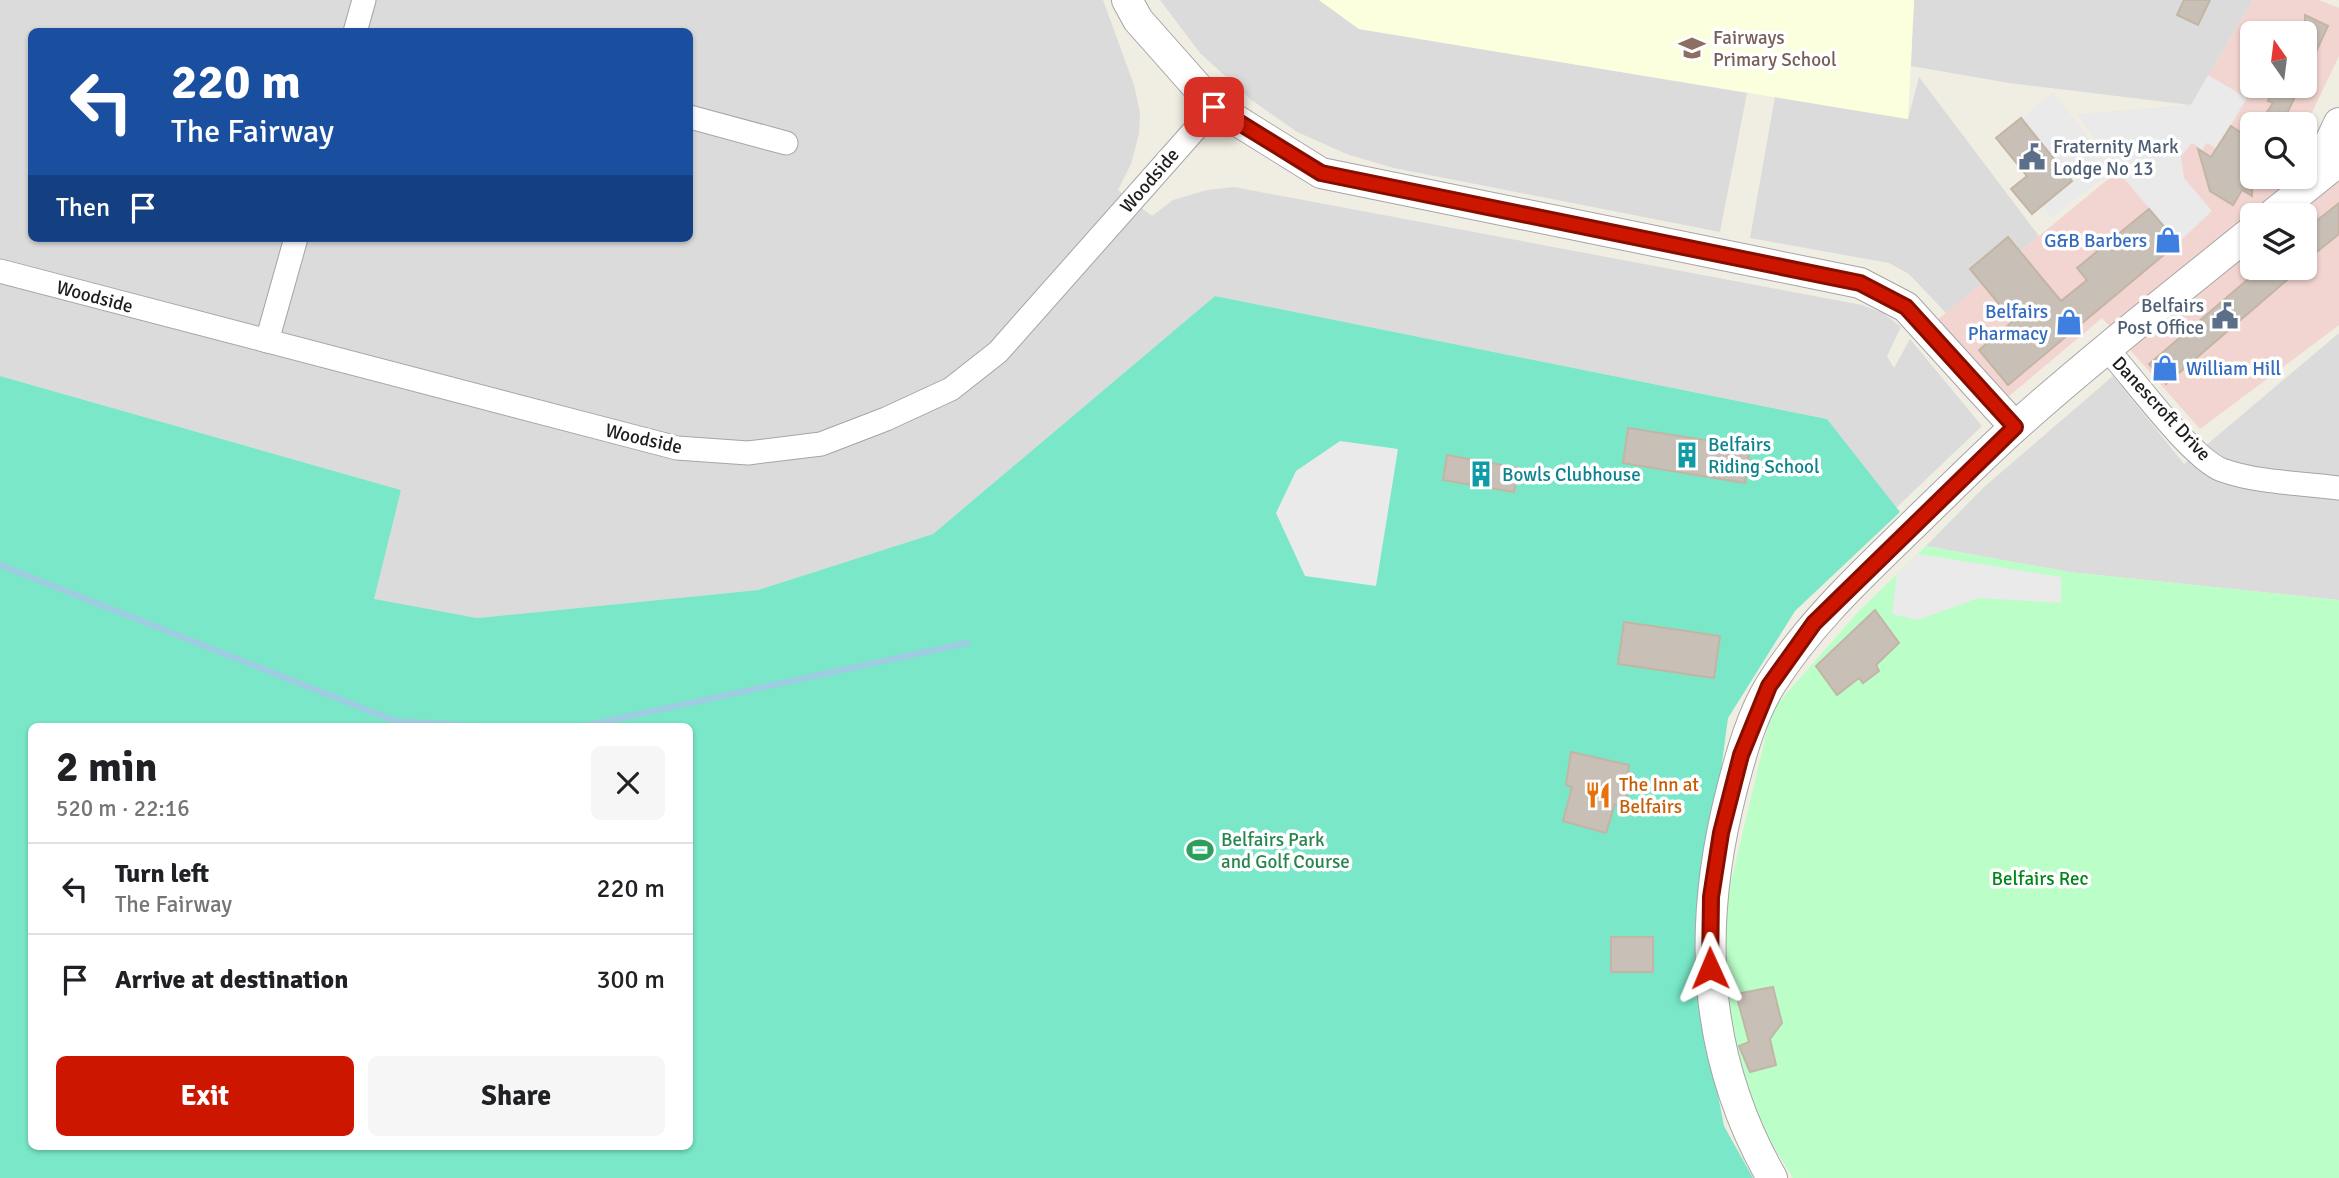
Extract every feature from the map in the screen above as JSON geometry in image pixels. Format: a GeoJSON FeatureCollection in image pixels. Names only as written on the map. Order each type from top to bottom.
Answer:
{"type":"FeatureCollection","features":[{"type":"Feature","properties":{"kind":"street"},"geometry":{"type":"LineString","coordinates":[[360,28],[364,0]]}},
{"type":"Feature","properties":{"kind":"street"},"geometry":{"type":"LineString","coordinates":[[1127,0],[1138,20],[1214,107],[1321,173],[1860,283],[1906,307],[2015,427]]}},
{"type":"Feature","properties":{"kind":"street","name":"Woodside"},"geometry":{"type":"LineString","coordinates":[[0,271],[677,448],[748,453],[821,444],[886,419],[951,389],[998,352],[1214,107]]}},
{"type":"Feature","properties":{"kind":"street"},"geometry":{"type":"LineString","coordinates":[[693,118],[786,143]]}},
{"type":"Feature","properties":{"kind":"street"},"geometry":{"type":"LineString","coordinates":[[2317,168],[2339,123]]}},
{"type":"Feature","properties":{"kind":"street"},"geometry":{"type":"LineString","coordinates":[[2317,180],[2338,163]]}},
{"type":"Feature","properties":{"kind":"street"},"geometry":{"type":"LineString","coordinates":[[2287,203],[2305,189]]}},
{"type":"Feature","properties":{"kind":"street"},"geometry":{"type":"LineString","coordinates":[[1772,1178],[1756,1152],[1735,1101],[1719,1048],[1711,995],[1711,897],[1721,833],[1741,755],[1769,686],[1814,623],[2015,427],[2240,241]]}},
{"type":"Feature","properties":{"kind":"street"},"geometry":{"type":"LineString","coordinates":[[267,341],[295,242]]}},
{"type":"Feature","properties":{"kind":"street","name":"Danescroft Drive"},"geometry":{"type":"LineString","coordinates":[[2108,349],[2189,443],[2220,469],[2243,476],[2339,488]]}},
{"type":"Feature","properties":{"kind":"shaded area"},"geometry":{"type":"Polygon","coordinates":[[[0,0],[1103,0],[1134,85],[1140,113],[1139,134],[1131,164],[1118,190],[1152,216],[1173,200],[1207,190],[1234,187],[1862,305],[1883,313],[1901,327],[1887,356],[1894,368],[1910,339],[1982,426],[1896,508],[1827,419],[1215,296],[933,534],[758,590],[477,618],[373,600],[401,490],[0,376],[0,0]]]}},
{"type":"Feature","properties":{"kind":"shaded area"},"geometry":{"type":"Polygon","coordinates":[[[1160,0],[1319,0],[1359,29],[1747,93],[1720,232],[1394,168],[1349,155],[1297,132],[1250,99],[1200,53],[1160,0]]]}},
{"type":"Feature","properties":{"kind":"shaded area","name":"Fairways Primary School"},"geometry":{"type":"Polygon","coordinates":[[[1319,0],[1914,0],[1908,119],[1359,29],[1319,0]]]}},
{"type":"Feature","properties":{"kind":"shaded area"},"geometry":{"type":"Polygon","coordinates":[[[1914,0],[2253,0],[2191,105],[2009,83],[1911,66],[1914,0]]]}},
{"type":"Feature","properties":{"kind":"shaded area"},"geometry":{"type":"Polygon","coordinates":[[[2253,0],[2319,0],[2339,8],[2339,56],[2312,112],[2240,112],[2240,189],[2317,189],[2317,155],[2339,182],[2339,325],[2200,429],[2102,318],[2008,397],[1937,320],[2118,171],[2078,115],[2191,105],[2240,22],[2240,98],[2317,98],[2317,21],[2241,21],[2253,0]]]}},
{"type":"Feature","properties":{"kind":"shaded area"},"geometry":{"type":"Polygon","coordinates":[[[2208,75],[2240,94],[2240,98],[2247,98],[2217,149],[2207,143],[2202,150],[2192,143],[2181,156],[2184,178],[2212,211],[2178,243],[2118,171],[2078,115],[2191,105],[2208,75]]]}},
{"type":"Feature","properties":{"kind":"shaded area"},"geometry":{"type":"Polygon","coordinates":[[[1919,77],[2039,236],[1946,313],[1909,274],[1889,263],[1750,238],[1775,97],[1908,119],[1919,77]]]}},
{"type":"Feature","properties":{"kind":"shaded area"},"geometry":{"type":"Polygon","coordinates":[[[2053,92],[2114,170],[2051,218],[2042,206],[2072,181],[2021,118],[2053,92]]]}},
{"type":"Feature","properties":{"kind":"shaded area"},"geometry":{"type":"Polygon","coordinates":[[[2339,333],[2339,600],[2069,572],[1926,546],[1984,487],[2113,376],[2184,464],[2339,333]]]}},
{"type":"Feature","properties":{"kind":"shaded area"},"geometry":{"type":"Polygon","coordinates":[[[1340,441],[1398,449],[1376,586],[1305,576],[1276,513],[1296,471],[1340,441]]]}},
{"type":"Feature","properties":{"kind":"shaded area"},"geometry":{"type":"Polygon","coordinates":[[[1918,554],[2061,577],[2061,603],[1978,598],[1918,620],[1892,614],[1897,574],[1918,554]]]}},
{"type":"Feature","properties":{"kind":"green space","name":"Belfairs Park and Golf Course"},"geometry":{"type":"Polygon","coordinates":[[[1215,296],[1827,419],[1900,512],[1795,611],[1728,718],[1694,973],[1724,1126],[1753,1178],[0,1178],[0,376],[401,490],[374,599],[477,618],[758,590],[933,534],[1215,296]]]}},
{"type":"Feature","properties":{"kind":"green space","name":"Belfairs Rec"},"geometry":{"type":"Polygon","coordinates":[[[1926,546],[2069,572],[2339,600],[2339,1178],[1793,1178],[1745,1099],[1713,957],[1772,710],[1859,611],[1926,546]]]}},
{"type":"Feature","properties":{"kind":"building"},"geometry":{"type":"Polygon","coordinates":[[[2184,0],[2210,0],[2198,25],[2177,15],[2184,0]]]}},
{"type":"Feature","properties":{"kind":"building"},"geometry":{"type":"Polygon","coordinates":[[[2305,15],[2328,26],[2317,49],[2317,21],[2305,21],[2305,15]]]}},
{"type":"Feature","properties":{"kind":"building"},"geometry":{"type":"Polygon","coordinates":[[[2269,98],[2294,98],[2288,112],[2267,112],[2273,103],[2268,101],[2269,98]]]}},
{"type":"Feature","properties":{"kind":"building","name":"Fraternity Mark Lodge No 13"},"geometry":{"type":"Polygon","coordinates":[[[2021,118],[2072,181],[2032,214],[2011,189],[2027,176],[1996,138],[2021,118]]]}},
{"type":"Feature","properties":{"kind":"building"},"geometry":{"type":"Polygon","coordinates":[[[2231,126],[2240,132],[2240,189],[2252,189],[2252,196],[2242,190],[2233,205],[2210,191],[2198,149],[2211,157],[2231,126]]]}},
{"type":"Feature","properties":{"kind":"building"},"geometry":{"type":"Polygon","coordinates":[[[2339,203],[2339,234],[2317,252],[2317,220],[2339,203]]]}},
{"type":"Feature","properties":{"kind":"building"},"geometry":{"type":"Polygon","coordinates":[[[2149,209],[2178,243],[2008,385],[1979,350],[2013,321],[1970,269],[2008,237],[2061,301],[2087,280],[2077,268],[2149,209]]]}},
{"type":"Feature","properties":{"kind":"building"},"geometry":{"type":"Polygon","coordinates":[[[2247,280],[2287,280],[2166,384],[2149,364],[2247,280]]]}},
{"type":"Feature","properties":{"kind":"building","name":"Belfairs Riding School"},"geometry":{"type":"Polygon","coordinates":[[[1628,428],[1750,447],[1745,483],[1623,463],[1628,428]]]}},
{"type":"Feature","properties":{"kind":"building","name":"Bowls Clubhouse"},"geometry":{"type":"Polygon","coordinates":[[[1447,455],[1519,468],[1514,492],[1443,480],[1447,455]]]}},
{"type":"Feature","properties":{"kind":"building"},"geometry":{"type":"Polygon","coordinates":[[[1875,610],[1899,643],[1876,665],[1879,671],[1863,683],[1859,678],[1837,695],[1816,666],[1875,610]]]}},
{"type":"Feature","properties":{"kind":"building"},"geometry":{"type":"Polygon","coordinates":[[[1624,622],[1720,636],[1714,678],[1618,664],[1624,622]]]}},
{"type":"Feature","properties":{"kind":"building","name":"The Inn at Belfairs"},"geometry":{"type":"Polygon","coordinates":[[[1571,752],[1629,765],[1628,772],[1633,774],[1624,807],[1615,804],[1606,833],[1563,821],[1572,787],[1566,785],[1571,752]]]}},
{"type":"Feature","properties":{"kind":"building"},"geometry":{"type":"Polygon","coordinates":[[[1611,937],[1653,937],[1653,972],[1611,972],[1611,937]]]}},
{"type":"Feature","properties":{"kind":"building"},"geometry":{"type":"Polygon","coordinates":[[[1773,987],[1782,1023],[1770,1039],[1776,1065],[1750,1072],[1739,1046],[1749,1042],[1736,994],[1773,987]]]}},
{"type":"Feature","properties":{"kind":"waterway"},"geometry":{"type":"LineString","coordinates":[[0,565],[395,721],[428,723]]}},
{"type":"Feature","properties":{"kind":"waterway"},"geometry":{"type":"LineString","coordinates":[[598,723],[967,643]]}},
{"type":"Feature","properties":{"kind":"place","name":"Fairways Primary School"},"geometry":{"type":"Point","coordinates":[1692,48]}},
{"type":"Feature","properties":{"kind":"place","name":"Fraternity Mark Lodge No 13"},"geometry":{"type":"Point","coordinates":[2032,157]}},
{"type":"Feature","properties":{"kind":"place","name":"G&B Barbers"},"geometry":{"type":"Point","coordinates":[2168,240]}},
{"type":"Feature","properties":{"kind":"place","name":"Belfairs Post Office"},"geometry":{"type":"Point","coordinates":[2225,316]}},
{"type":"Feature","properties":{"kind":"place","name":"Belfairs Pharmacy"},"geometry":{"type":"Point","coordinates":[2069,322]}},
{"type":"Feature","properties":{"kind":"place","name":"William Hill"},"geometry":{"type":"Point","coordinates":[2165,368]}},
{"type":"Feature","properties":{"kind":"place","name":"Belfairs Riding School"},"geometry":{"type":"Point","coordinates":[1687,455]}},
{"type":"Feature","properties":{"kind":"place","name":"Bowls Clubhouse"},"geometry":{"type":"Point","coordinates":[1481,474]}},
{"type":"Feature","properties":{"kind":"place","name":"The Inn at Belfairs"},"geometry":{"type":"Point","coordinates":[1598,795]}},
{"type":"Feature","properties":{"kind":"place","name":"Belfairs Park and Golf Course"},"geometry":{"type":"Point","coordinates":[1200,850]}},
{"type":"Feature","properties":{"kind":"route"},"geometry":{"type":"LineString","coordinates":[[1214,107],[1321,173],[1733,260],[1860,283],[1906,307],[2015,427],[1869,566],[1814,623],[1769,686],[1741,755],[1721,833],[1711,897],[1710,968]]}}]}
